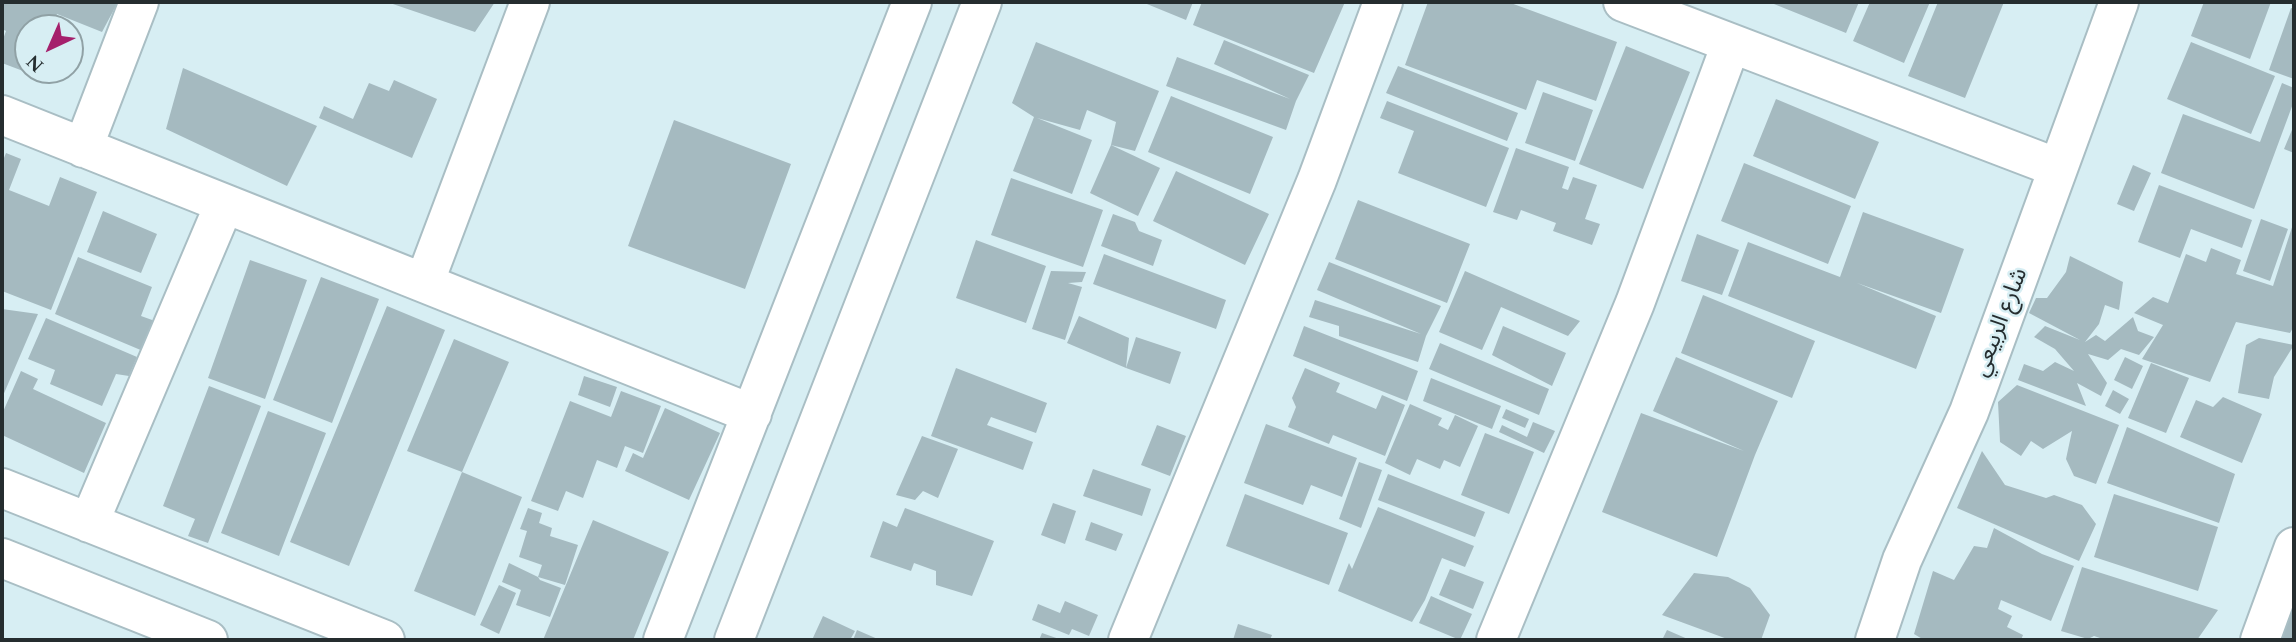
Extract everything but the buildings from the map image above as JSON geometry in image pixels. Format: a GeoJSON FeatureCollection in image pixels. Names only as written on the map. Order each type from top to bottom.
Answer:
{"type":"FeatureCollection","features":[{"type":"Feature","properties":{"kind":"street"},"geometry":{"type":"LineString","coordinates":[[83,148],[139,2]]}},
{"type":"Feature","properties":{"kind":"street"},"geometry":{"type":"LineString","coordinates":[[425,281],[530,2]]}},
{"type":"Feature","properties":{"kind":"street"},"geometry":{"type":"LineString","coordinates":[[663,640],[912,2]]}},
{"type":"Feature","properties":{"kind":"street"},"geometry":{"type":"LineString","coordinates":[[734,640],[982,2]]}},
{"type":"Feature","properties":{"kind":"street"},"geometry":{"type":"LineString","coordinates":[[1128,640],[1317,180],[1383,2]]}},
{"type":"Feature","properties":{"kind":"street"},"geometry":{"type":"LineString","coordinates":[[1623,2],[2058,168]]}},
{"type":"Feature","properties":{"kind":"street","name":"شارع الربيعي"},"geometry":{"type":"LineString","coordinates":[[1875,640],[1902,560],[1969,412],[2119,2]]}},
{"type":"Feature","properties":{"kind":"street"},"geometry":{"type":"LineString","coordinates":[[1496,640],[1635,303],[1731,44]]}},
{"type":"Feature","properties":{"kind":"street"},"geometry":{"type":"LineString","coordinates":[[2,115],[224,205],[425,281],[752,414]]}},
{"type":"Feature","properties":{"kind":"street"},"geometry":{"type":"LineString","coordinates":[[89,523],[224,205]]}},
{"type":"Feature","properties":{"kind":"street"},"geometry":{"type":"LineString","coordinates":[[2,488],[385,640]]}},
{"type":"Feature","properties":{"kind":"street"},"geometry":{"type":"LineString","coordinates":[[2260,640],[2294,547]]}},
{"type":"Feature","properties":{"kind":"street"},"geometry":{"type":"LineString","coordinates":[[2,558],[208,640]]}}]}
